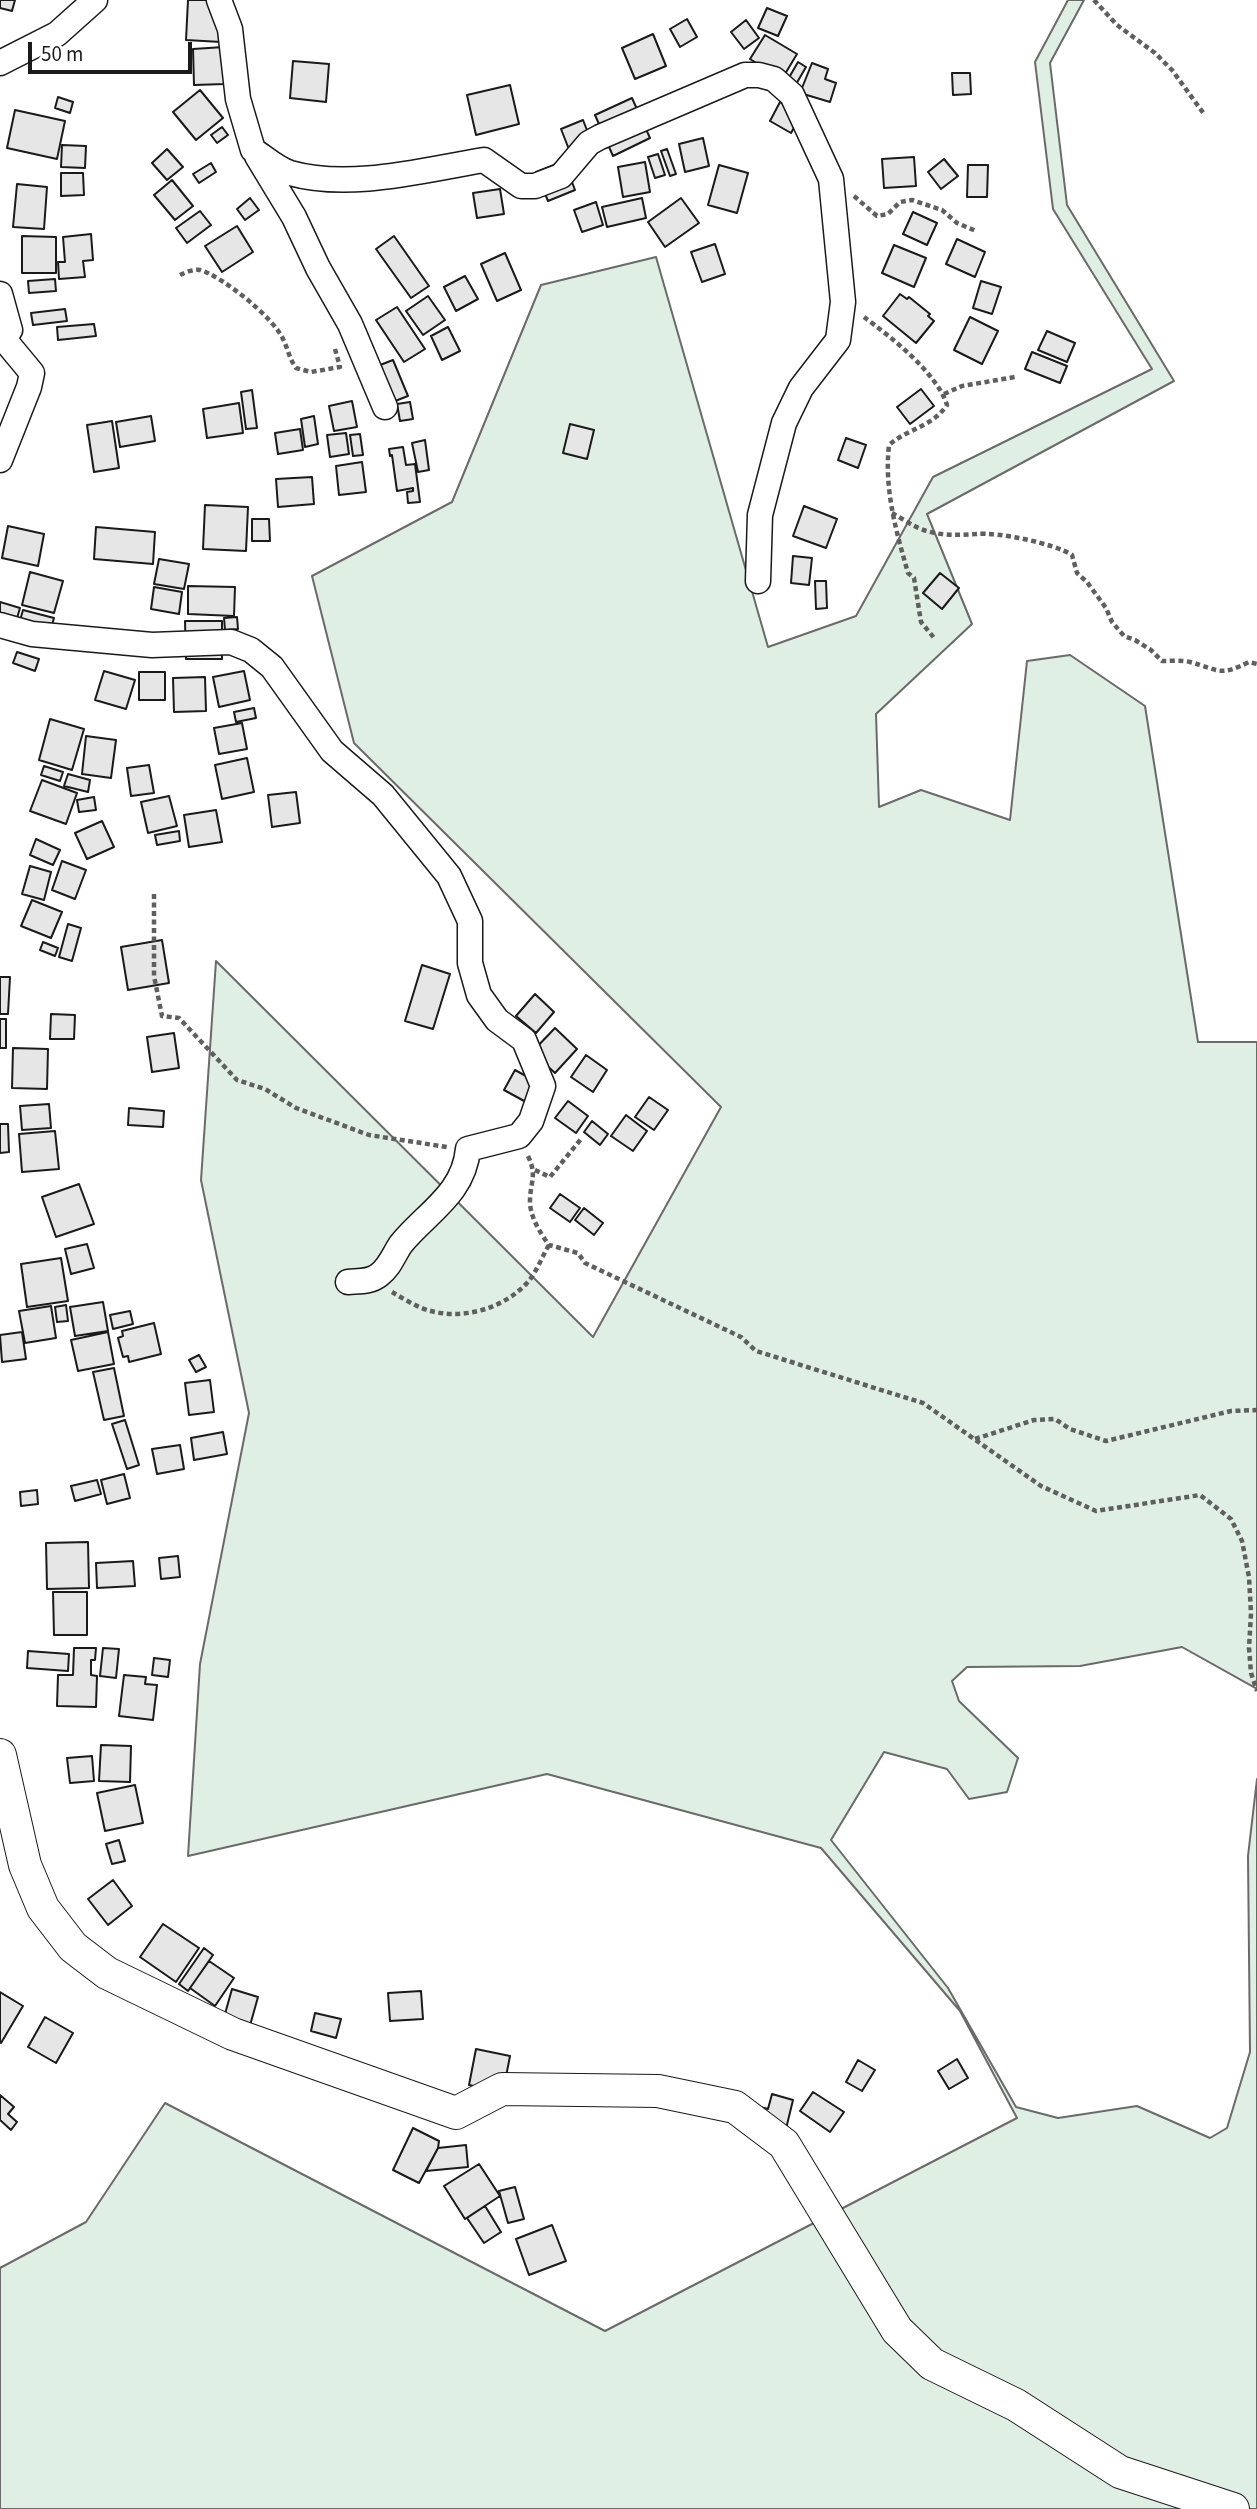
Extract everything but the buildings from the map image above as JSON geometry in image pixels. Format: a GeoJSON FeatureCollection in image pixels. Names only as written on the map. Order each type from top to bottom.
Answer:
{"type":"FeatureCollection","features":[{"type":"Feature","properties":{"kind":"main road"},"geometry":{"type":"LineString","coordinates":[[0,1755],[24,1865],[43,1908],[73,1948],[107,1973],[233,2034],[456,2113],[502,2089],[658,2091],[735,2107],[784,2144],[897,2330],[932,2364],[1016,2406],[1119,2472],[1233,2509]]}},
{"type":"Feature","properties":{"kind":"street"},"geometry":{"type":"LineString","coordinates":[[0,63],[57,34],[95,0]]}},
{"type":"Feature","properties":{"kind":"street"},"geometry":{"type":"LineString","coordinates":[[219,0],[230,29],[238,99],[253,150],[294,216],[318,268],[350,324],[385,407]]}},
{"type":"Feature","properties":{"kind":"street"},"geometry":{"type":"LineString","coordinates":[[253,150],[287,172],[321,179],[360,179],[484,160],[521,186],[535,186],[561,176],[589,143],[600,137],[744,75],[760,75],[774,79],[792,95],[831,179],[843,302],[838,340],[801,388],[784,424],[760,516],[758,581]]}},
{"type":"Feature","properties":{"kind":"street"},"geometry":{"type":"LineString","coordinates":[[0,294],[10,330],[3,338],[32,373],[0,460]]}},
{"type":"Feature","properties":{"kind":"street"},"geometry":{"type":"LineString","coordinates":[[0,625],[32,634],[152,645],[231,642],[251,650],[272,667],[332,751],[383,795],[449,876],[470,921],[470,963],[479,995],[497,1020],[524,1040],[543,1086],[531,1121],[519,1136],[468,1149],[466,1167],[459,1180],[430,1217],[401,1245],[382,1273],[359,1281]]}},
{"type":"Feature","properties":{"kind":"path"},"geometry":{"type":"LineString","coordinates":[[1094,0],[1117,25],[1155,53],[1172,70],[1204,114]]}},
{"type":"Feature","properties":{"kind":"path"},"geometry":{"type":"LineString","coordinates":[[831,179],[877,216],[888,214],[900,202],[912,200],[942,210],[957,223],[976,231]]}},
{"type":"Feature","properties":{"kind":"path"},"geometry":{"type":"LineString","coordinates":[[180,275],[197,269],[211,274],[255,307],[283,337],[288,356],[296,368],[311,372],[340,367],[334,354],[336,335],[350,324]]}},
{"type":"Feature","properties":{"kind":"path"},"geometry":{"type":"LineString","coordinates":[[843,302],[879,328],[914,359],[944,394],[947,405],[938,418],[901,435],[889,445],[887,466],[892,513],[908,573],[914,578],[921,622],[935,639]]}},
{"type":"Feature","properties":{"kind":"path"},"geometry":{"type":"LineString","coordinates":[[944,394],[962,386],[1015,377]]}},
{"type":"Feature","properties":{"kind":"path"},"geometry":{"type":"LineString","coordinates":[[892,513],[925,531],[957,537],[976,534],[1009,535],[1063,549],[1072,555],[1076,573],[1099,599],[1112,622],[1124,636],[1135,639],[1162,661],[1189,662],[1216,671],[1230,671],[1249,662],[1257,664]]}},
{"type":"Feature","properties":{"kind":"path"},"geometry":{"type":"LineString","coordinates":[[153,894],[154,976],[162,1016],[179,1018],[237,1080],[265,1090],[296,1108],[369,1135],[468,1149]]}},
{"type":"Feature","properties":{"kind":"path"},"geometry":{"type":"LineString","coordinates":[[519,1136],[534,1170],[530,1203],[538,1230],[549,1245],[578,1253],[585,1263],[741,1337],[756,1351],[923,1403],[1041,1486],[1096,1511],[1200,1495],[1231,1519],[1242,1541],[1249,1577],[1251,1673],[1257,1691]]}},
{"type":"Feature","properties":{"kind":"path"},"geometry":{"type":"LineString","coordinates":[[534,1170],[550,1177],[581,1139]]}},
{"type":"Feature","properties":{"kind":"path"},"geometry":{"type":"LineString","coordinates":[[359,1281],[429,1311],[449,1314],[473,1312],[497,1306],[527,1283],[549,1245]]}},
{"type":"Feature","properties":{"kind":"path"},"geometry":{"type":"LineString","coordinates":[[975,1439],[1034,1420],[1055,1419],[1070,1429],[1106,1441],[1231,1411],[1257,1410]]}},
{"type":"Feature","properties":{"kind":"green space"},"geometry":{"type":"Polygon","coordinates":[[[1068,0],[1084,0],[1050,63],[1067,205],[1174,381],[927,514],[972,624],[876,714],[879,807],[921,790],[1010,820],[1027,661],[1070,655],[1145,706],[1198,1042],[1257,1042],[1257,1689],[1182,1647],[1080,1666],[967,1667],[952,1681],[959,1701],[1018,1758],[1007,1792],[969,1799],[947,1769],[884,1752],[831,1840],[948,1988],[1016,2107],[1058,2118],[1137,2106],[1210,2138],[1227,2128],[1250,2052],[1248,1856],[1257,1779],[1257,2509],[0,2509],[0,2268],[86,2222],[165,2103],[605,2331],[1017,2118],[960,2011],[821,1848],[547,1774],[188,1856],[200,1664],[249,1413],[201,1180],[216,961],[593,1337],[721,1107],[354,743],[312,576],[452,502],[541,285],[656,257],[768,647],[856,616],[933,477],[1152,369],[1053,209],[1035,62],[1068,0]]]}}]}
